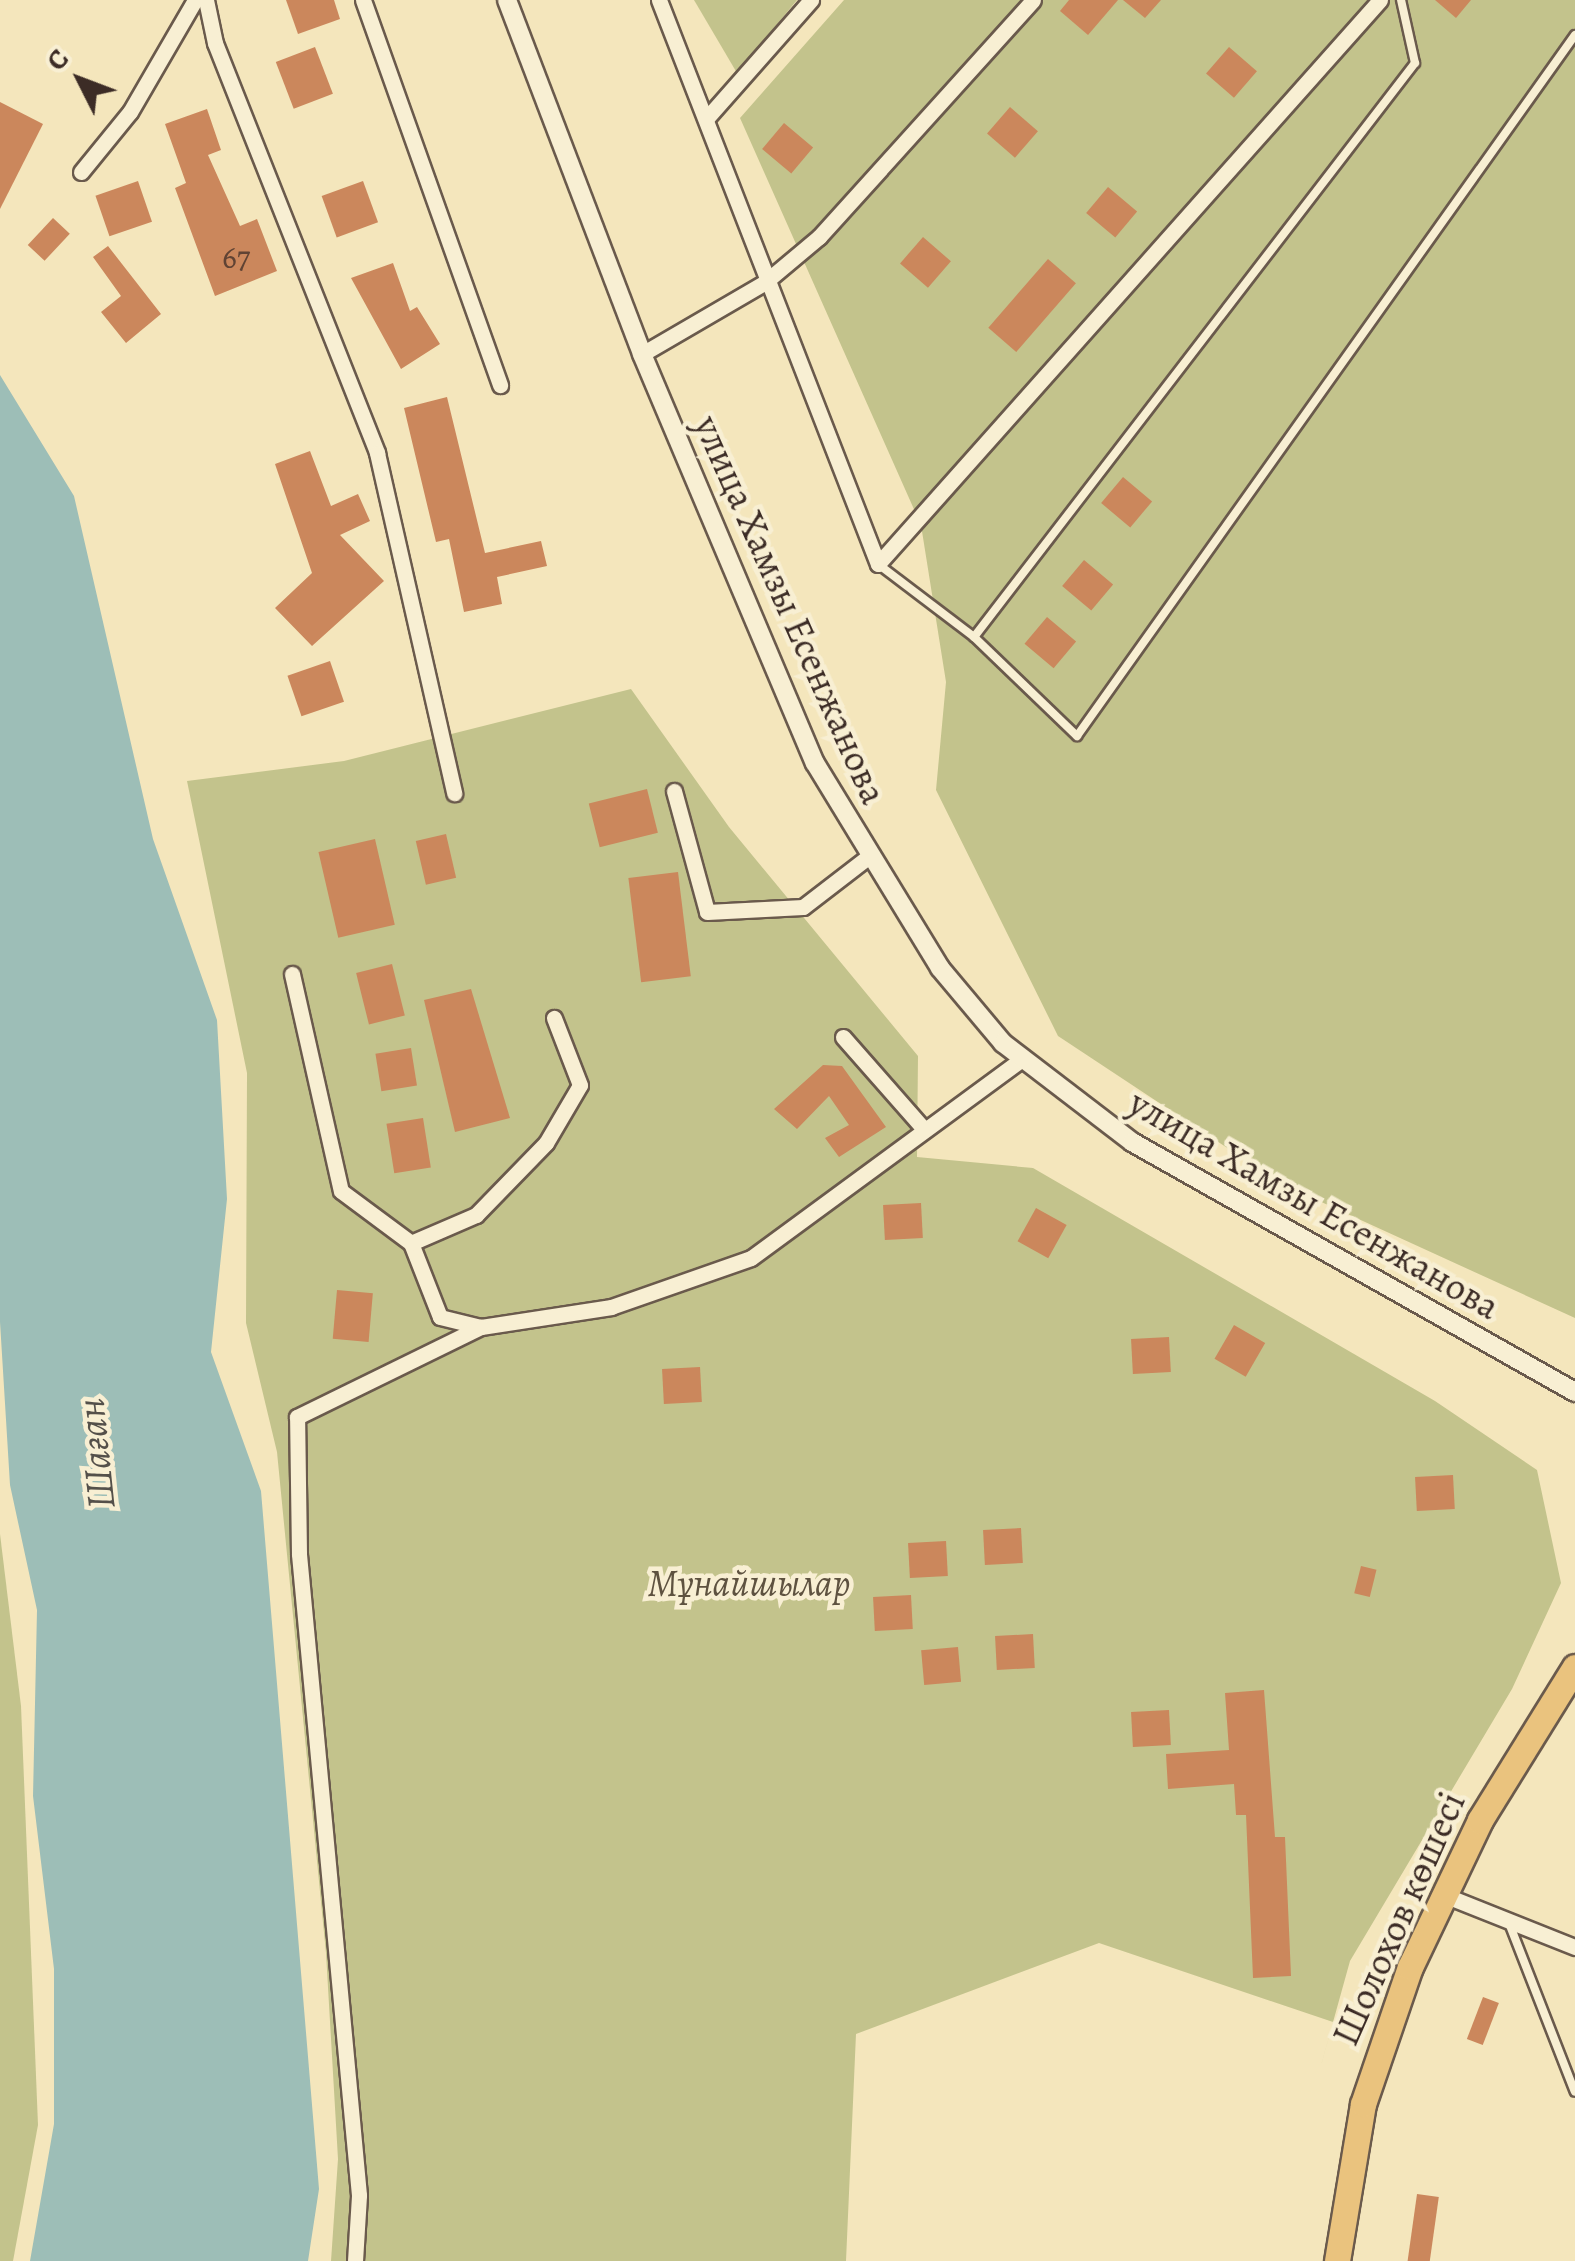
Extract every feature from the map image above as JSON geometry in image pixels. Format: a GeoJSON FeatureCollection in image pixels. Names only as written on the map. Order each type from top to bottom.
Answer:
{"type":"FeatureCollection","features":[{"type":"Feature","properties":{"kind":"highway","name":"Шолохов көшесі"},"geometry":{"type":"LineString","coordinates":[[1337,2261],[1380,2045],[1444,1895],[1572,1676]]}},
{"type":"Feature","properties":{"kind":"street"},"geometry":{"type":"LineString","coordinates":[[82,172],[130,112],[195,0]]}},
{"type":"Feature","properties":{"kind":"street"},"geometry":{"type":"LineString","coordinates":[[206,0],[215,43],[377,453],[454,793]]}},
{"type":"Feature","properties":{"kind":"street"},"geometry":{"type":"LineString","coordinates":[[362,0],[500,385]]}},
{"type":"Feature","properties":{"kind":"street","name":"улица Хамзы Есенжанова"},"geometry":{"type":"LineString","coordinates":[[508,0],[642,354],[815,763],[868,857],[940,968],[1022,1059],[1132,1142],[1573,1390]]}},
{"type":"Feature","properties":{"kind":"street"},"geometry":{"type":"LineString","coordinates":[[660,0],[764,282],[878,564],[1380,0]]}},
{"type":"Feature","properties":{"kind":"street"},"geometry":{"type":"LineString","coordinates":[[706,119],[811,0]]}},
{"type":"Feature","properties":{"kind":"street"},"geometry":{"type":"LineString","coordinates":[[642,354],[764,282],[819,237],[1033,0]]}},
{"type":"Feature","properties":{"kind":"street"},"geometry":{"type":"LineString","coordinates":[[674,791],[707,912],[803,907],[868,857]]}},
{"type":"Feature","properties":{"kind":"street"},"geometry":{"type":"LineString","coordinates":[[292,974],[341,1191],[412,1243],[440,1317],[481,1327]]}},
{"type":"Feature","properties":{"kind":"street"},"geometry":{"type":"LineString","coordinates":[[412,1243],[476,1215],[546,1143],[580,1086],[554,1018]]}},
{"type":"Feature","properties":{"kind":"street"},"geometry":{"type":"LineString","coordinates":[[843,1036],[922,1127]]}},
{"type":"Feature","properties":{"kind":"street"},"geometry":{"type":"LineString","coordinates":[[355,2261],[359,2195],[299,1554],[297,1416],[481,1327],[611,1307],[751,1258],[922,1127],[1022,1059]]}},
{"type":"Feature","properties":{"kind":"street"},"geometry":{"type":"LineString","coordinates":[[1444,1895],[1575,1946]]}},
{"type":"Feature","properties":{"kind":"lane"},"geometry":{"type":"LineString","coordinates":[[974,636],[1415,63],[1401,0]]}},
{"type":"Feature","properties":{"kind":"lane"},"geometry":{"type":"LineString","coordinates":[[878,564],[974,636],[1077,736],[1575,35]]}},
{"type":"Feature","properties":{"kind":"lane"},"geometry":{"type":"LineString","coordinates":[[1508,1919],[1575,2092]]}},
{"type":"Feature","properties":{"kind":"green space"},"geometry":{"type":"Polygon","coordinates":[[[694,0],[797,0],[737,73],[694,0]]]}},
{"type":"Feature","properties":{"kind":"green space"},"geometry":{"type":"Polygon","coordinates":[[[844,0],[1575,0],[1575,1318],[1282,1184],[1058,1036],[936,790],[946,682],[921,525],[740,118],[844,0]]]}},
{"type":"Feature","properties":{"kind":"green space","name":"Мұнайшылар"},"geometry":{"type":"Polygon","coordinates":[[[631,689],[729,827],[918,1056],[917,1157],[1033,1168],[1435,1401],[1537,1470],[1561,1583],[1512,1689],[1350,1961],[1305,2123],[1333,2022],[1099,1943],[856,2034],[846,2261],[331,2261],[338,2159],[326,1953],[277,1452],[246,1323],[247,1073],[187,781],[344,761],[631,689]]]}},
{"type":"Feature","properties":{"kind":"green space"},"geometry":{"type":"Polygon","coordinates":[[[0,1534],[21,1706],[38,2125],[13,2261],[0,2261],[0,1534]]]}},
{"type":"Feature","properties":{"kind":"water","name":"Шаған"},"geometry":{"type":"Polygon","coordinates":[[[0,375],[74,496],[153,839],[217,1020],[227,1199],[211,1352],[261,1491],[319,2189],[308,2261],[30,2261],[54,2124],[54,1969],[33,1796],[37,1610],[10,1485],[0,1322],[0,375]]]}},
{"type":"Feature","properties":{"kind":"building"},"geometry":{"type":"Polygon","coordinates":[[[286,0],[334,0],[340,19],[298,34],[286,0]]]}},
{"type":"Feature","properties":{"kind":"building"},"geometry":{"type":"Polygon","coordinates":[[[1069,0],[1118,0],[1088,35],[1060,11],[1069,0]]]}},
{"type":"Feature","properties":{"kind":"building"},"geometry":{"type":"Polygon","coordinates":[[[1123,0],[1161,0],[1145,18],[1123,0]]]}},
{"type":"Feature","properties":{"kind":"building"},"geometry":{"type":"Polygon","coordinates":[[[1435,0],[1471,0],[1456,18],[1435,0]]]}},
{"type":"Feature","properties":{"kind":"building"},"geometry":{"type":"Polygon","coordinates":[[[315,47],[333,94],[294,109],[276,62],[315,47]]]}},
{"type":"Feature","properties":{"kind":"building"},"geometry":{"type":"Polygon","coordinates":[[[1229,47],[1257,71],[1234,98],[1206,73],[1229,47]]]}},
{"type":"Feature","properties":{"kind":"building"},"geometry":{"type":"Polygon","coordinates":[[[0,102],[43,124],[0,209],[0,102]]]}},
{"type":"Feature","properties":{"kind":"building"},"geometry":{"type":"Polygon","coordinates":[[[1010,107],[1038,131],[1015,158],[987,133],[1010,107]]]}},
{"type":"Feature","properties":{"kind":"building"},"geometry":{"type":"Polygon","coordinates":[[[207,109],[221,150],[208,155],[240,226],[257,219],[277,271],[215,296],[175,188],[186,183],[165,124],[207,109]]]}},
{"type":"Feature","properties":{"kind":"building"},"geometry":{"type":"Polygon","coordinates":[[[784,123],[813,147],[791,173],[762,149],[784,123]]]}},
{"type":"Feature","properties":{"kind":"building"},"geometry":{"type":"Polygon","coordinates":[[[138,181],[152,222],[109,236],[95,196],[138,181]]]}},
{"type":"Feature","properties":{"kind":"building"},"geometry":{"type":"Polygon","coordinates":[[[363,181],[378,222],[337,237],[322,196],[363,181]]]}},
{"type":"Feature","properties":{"kind":"building"},"geometry":{"type":"Polygon","coordinates":[[[1108,187],[1137,211],[1115,237],[1086,213],[1108,187]]]}},
{"type":"Feature","properties":{"kind":"building"},"geometry":{"type":"Polygon","coordinates":[[[53,218],[70,234],[45,261],[28,245],[53,218]]]}},
{"type":"Feature","properties":{"kind":"building"},"geometry":{"type":"Polygon","coordinates":[[[923,237],[951,261],[928,288],[900,263],[923,237]]]}},
{"type":"Feature","properties":{"kind":"building"},"geometry":{"type":"Polygon","coordinates":[[[108,246],[161,314],[126,343],[101,312],[121,296],[93,257],[108,246]]]}},
{"type":"Feature","properties":{"kind":"building"},"geometry":{"type":"Polygon","coordinates":[[[1048,259],[1076,283],[1016,352],[988,328],[1048,259]]]}},
{"type":"Feature","properties":{"kind":"building"},"geometry":{"type":"Polygon","coordinates":[[[393,263],[410,311],[417,307],[440,344],[401,369],[351,278],[393,263]]]}},
{"type":"Feature","properties":{"kind":"building"},"geometry":{"type":"Polygon","coordinates":[[[447,397],[485,553],[541,541],[547,566],[497,577],[502,604],[464,612],[449,539],[436,542],[404,408],[447,397]]]}},
{"type":"Feature","properties":{"kind":"building"},"geometry":{"type":"Polygon","coordinates":[[[310,451],[331,506],[358,494],[370,521],[340,535],[384,581],[312,646],[275,608],[312,573],[275,464],[310,451]]]}},
{"type":"Feature","properties":{"kind":"building"},"geometry":{"type":"Polygon","coordinates":[[[1123,477],[1152,501],[1130,527],[1101,503],[1123,477]]]}},
{"type":"Feature","properties":{"kind":"building"},"geometry":{"type":"Polygon","coordinates":[[[1084,560],[1113,584],[1091,610],[1062,586],[1084,560]]]}},
{"type":"Feature","properties":{"kind":"building"},"geometry":{"type":"Polygon","coordinates":[[[1047,617],[1076,641],[1054,668],[1025,644],[1047,617]]]}},
{"type":"Feature","properties":{"kind":"building"},"geometry":{"type":"Polygon","coordinates":[[[330,661],[344,702],[301,716],[287,676],[330,661]]]}},
{"type":"Feature","properties":{"kind":"building"},"geometry":{"type":"Polygon","coordinates":[[[647,789],[658,833],[600,847],[589,804],[647,789]]]}},
{"type":"Feature","properties":{"kind":"building"},"geometry":{"type":"Polygon","coordinates":[[[446,834],[456,878],[426,885],[416,841],[446,834]]]}},
{"type":"Feature","properties":{"kind":"building"},"geometry":{"type":"Polygon","coordinates":[[[375,839],[395,925],[338,938],[318,852],[375,839]]]}},
{"type":"Feature","properties":{"kind":"building"},"geometry":{"type":"Polygon","coordinates":[[[678,872],[691,976],[641,982],[628,878],[678,872]]]}},
{"type":"Feature","properties":{"kind":"building"},"geometry":{"type":"Polygon","coordinates":[[[392,964],[405,1015],[369,1024],[356,973],[392,964]]]}},
{"type":"Feature","properties":{"kind":"building"},"geometry":{"type":"Polygon","coordinates":[[[471,989],[510,1118],[455,1132],[424,1000],[471,989]]]}},
{"type":"Feature","properties":{"kind":"building"},"geometry":{"type":"Polygon","coordinates":[[[411,1048],[417,1086],[381,1091],[375,1054],[411,1048]]]}},
{"type":"Feature","properties":{"kind":"building"},"geometry":{"type":"Polygon","coordinates":[[[823,1065],[842,1066],[886,1127],[839,1157],[825,1138],[849,1125],[829,1096],[797,1129],[774,1109],[823,1065]]]}},
{"type":"Feature","properties":{"kind":"building"},"geometry":{"type":"Polygon","coordinates":[[[423,1118],[431,1167],[394,1173],[386,1124],[423,1118]]]}},
{"type":"Feature","properties":{"kind":"building"},"geometry":{"type":"Polygon","coordinates":[[[921,1203],[923,1238],[885,1240],[883,1205],[921,1203]]]}},
{"type":"Feature","properties":{"kind":"building"},"geometry":{"type":"Polygon","coordinates":[[[1036,1208],[1067,1225],[1048,1258],[1018,1241],[1036,1208]]]}},
{"type":"Feature","properties":{"kind":"building"},"geometry":{"type":"Polygon","coordinates":[[[337,1290],[373,1293],[369,1342],[333,1339],[337,1290]]]}},
{"type":"Feature","properties":{"kind":"building"},"geometry":{"type":"Polygon","coordinates":[[[1234,1325],[1265,1343],[1246,1377],[1214,1359],[1234,1325]]]}},
{"type":"Feature","properties":{"kind":"building"},"geometry":{"type":"Polygon","coordinates":[[[1169,1337],[1171,1372],[1133,1374],[1131,1339],[1169,1337]]]}},
{"type":"Feature","properties":{"kind":"building"},"geometry":{"type":"Polygon","coordinates":[[[700,1367],[702,1402],[664,1404],[662,1369],[700,1367]]]}},
{"type":"Feature","properties":{"kind":"building"},"geometry":{"type":"Polygon","coordinates":[[[1453,1475],[1455,1509],[1417,1511],[1415,1477],[1453,1475]]]}},
{"type":"Feature","properties":{"kind":"building"},"geometry":{"type":"Polygon","coordinates":[[[1021,1528],[1023,1563],[985,1565],[983,1530],[1021,1528]]]}},
{"type":"Feature","properties":{"kind":"building"},"geometry":{"type":"Polygon","coordinates":[[[946,1541],[948,1576],[910,1578],[908,1543],[946,1541]]]}},
{"type":"Feature","properties":{"kind":"building"},"geometry":{"type":"Polygon","coordinates":[[[1361,1566],[1377,1570],[1370,1597],[1354,1593],[1361,1566]]]}},
{"type":"Feature","properties":{"kind":"building"},"geometry":{"type":"Polygon","coordinates":[[[911,1595],[913,1629],[875,1631],[873,1597],[911,1595]]]}},
{"type":"Feature","properties":{"kind":"building"},"geometry":{"type":"Polygon","coordinates":[[[1033,1634],[1035,1668],[997,1670],[995,1636],[1033,1634]]]}},
{"type":"Feature","properties":{"kind":"building"},"geometry":{"type":"Polygon","coordinates":[[[958,1647],[961,1682],[924,1685],[921,1650],[958,1647]]]}},
{"type":"Feature","properties":{"kind":"building"},"geometry":{"type":"Polygon","coordinates":[[[1264,1690],[1275,1837],[1285,1837],[1291,1976],[1253,1978],[1246,1815],[1236,1815],[1234,1784],[1168,1789],[1166,1754],[1229,1750],[1225,1693],[1264,1690]]]}},
{"type":"Feature","properties":{"kind":"building"},"geometry":{"type":"Polygon","coordinates":[[[1169,1710],[1171,1745],[1133,1747],[1131,1712],[1169,1710]]]}},
{"type":"Feature","properties":{"kind":"building"},"geometry":{"type":"Polygon","coordinates":[[[1483,1997],[1499,2003],[1483,2045],[1467,2039],[1483,1997]]]}},
{"type":"Feature","properties":{"kind":"building"},"geometry":{"type":"Polygon","coordinates":[[[1417,2194],[1439,2197],[1430,2261],[1408,2261],[1417,2194]]]}}]}
